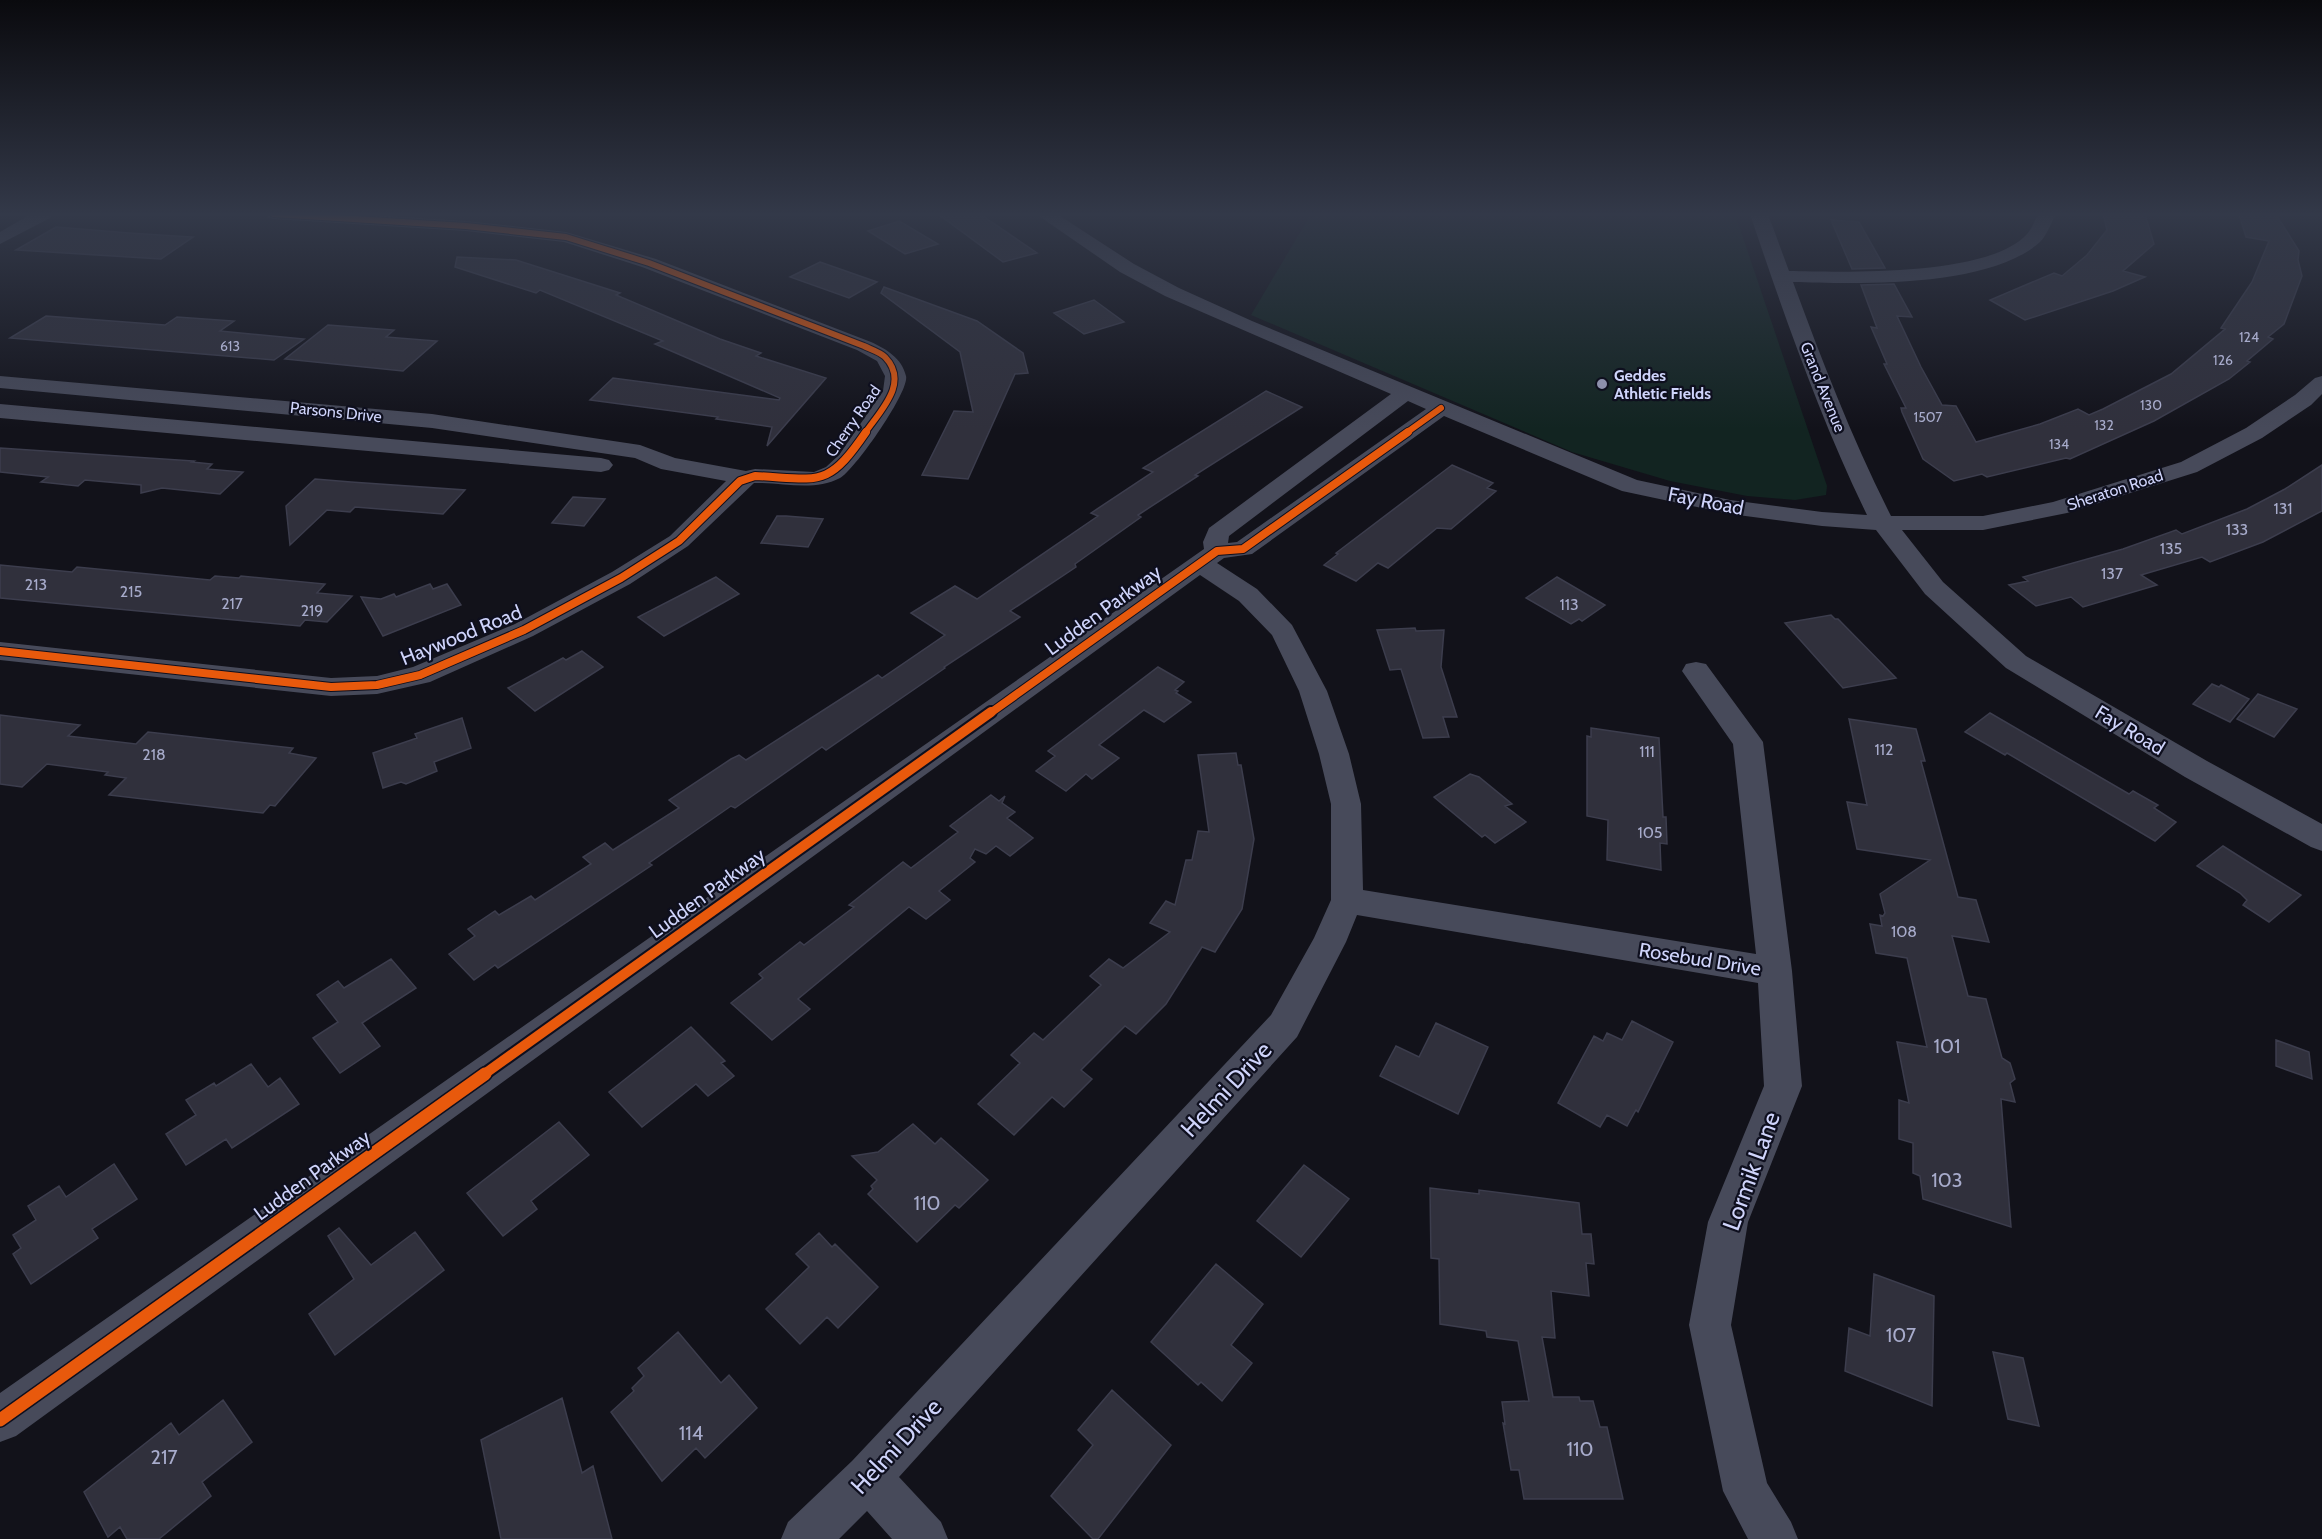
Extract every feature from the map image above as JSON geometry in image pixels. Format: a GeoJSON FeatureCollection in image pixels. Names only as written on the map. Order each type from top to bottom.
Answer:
{"type":"FeatureCollection","features":[{"type":"Feature","properties":{"kind":"street","name":"Cherry Road"},"geometry":{"type":"LineString","coordinates":[[708,286],[864,346],[885,357],[896,376],[894,391],[847,460],[834,472],[817,479],[755,476],[746,478]]}},
{"type":"Feature","properties":{"kind":"street","name":"Fay Road"},"geometry":{"type":"LineString","coordinates":[[1161,286],[1440,408],[1630,486],[1730,507],[1822,519],[1883,523],[1934,588],[2016,662],[2196,769],[2322,839]]}},
{"type":"Feature","properties":{"kind":"street","name":"Grand Avenue"},"geometry":{"type":"LineString","coordinates":[[1786,286],[1809,353],[1864,485],[1883,523]]}},
{"type":"Feature","properties":{"kind":"street","name":"Parsons Drive"},"geometry":{"type":"LineString","coordinates":[[0,382],[432,421],[640,452],[669,464],[746,478]]}},
{"type":"Feature","properties":{"kind":"street","name":"Sheraton Road"},"geometry":{"type":"LineString","coordinates":[[1883,523],[1983,523],[2058,508],[2189,467],[2254,433],[2303,400],[2322,382]]}},
{"type":"Feature","properties":{"kind":"street"},"geometry":{"type":"LineString","coordinates":[[1209,557],[1218,533],[1405,393]]}},
{"type":"Feature","properties":{"kind":"street","name":"Ludden Parkway"},"geometry":{"type":"LineString","coordinates":[[0,1420],[1209,557],[1243,549],[1440,408]]}},
{"type":"Feature","properties":{"kind":"street","name":"Parsons Drive"},"geometry":{"type":"LineString","coordinates":[[0,411],[628,467],[669,464]]}},
{"type":"Feature","properties":{"kind":"street"},"geometry":{"type":"LineString","coordinates":[[321,440],[350,413]]}},
{"type":"Feature","properties":{"kind":"street","name":"Haywood Road"},"geometry":{"type":"LineString","coordinates":[[0,651],[331,687],[377,685],[420,675],[524,630],[621,578],[679,541],[740,481],[746,478]]}},
{"type":"Feature","properties":{"kind":"street","name":"Helmi Drive"},"geometry":{"type":"LineString","coordinates":[[805,1539],[868,1477],[1284,1026],[1329,942],[1347,900],[1346,804],[1334,754],[1313,691],[1283,631],[1209,557]]}},
{"type":"Feature","properties":{"kind":"street","name":"Rosebud Drive"},"geometry":{"type":"LineString","coordinates":[[1347,900],[1775,971],[1748,742],[1696,670]]}},
{"type":"Feature","properties":{"kind":"street","name":"Lormik Lane"},"geometry":{"type":"LineString","coordinates":[[1774,1539],[1746,1491],[1710,1325],[1728,1222],[1783,1086],[1775,971]]}},
{"type":"Feature","properties":{"kind":"street"},"geometry":{"type":"LineString","coordinates":[[868,1477],[924,1539]]}},
{"type":"Feature","properties":{"kind":"green space","name":"Geddes Athletic Fields"},"geometry":{"type":"Polygon","coordinates":[[[1268,286],[1759,286],[1827,486],[1826,495],[1795,500],[1747,496],[1670,481],[1572,452],[1251,315],[1268,286]]]}},
{"type":"Feature","properties":{"kind":"building"},"geometry":{"type":"Polygon","coordinates":[[[514,286],[597,286],[620,293],[616,295],[720,339],[761,353],[756,356],[826,378],[767,446],[772,427],[716,419],[718,417],[590,400],[613,378],[779,400],[780,398],[655,344],[663,341],[540,290],[536,293],[514,286]]]}},
{"type":"Feature","properties":{"kind":"building"},"geometry":{"type":"Polygon","coordinates":[[[815,286],[870,286],[849,298],[815,286]]]}},
{"type":"Feature","properties":{"kind":"building"},"geometry":{"type":"Polygon","coordinates":[[[1861,286],[1895,286],[1912,317],[1897,316],[1921,367],[1942,405],[1956,406],[1976,442],[2040,424],[2078,409],[2089,415],[2103,409],[2171,374],[2225,329],[2221,328],[2249,286],[2298,286],[2284,324],[2268,337],[2273,339],[2229,379],[2154,421],[2070,459],[2066,458],[1987,477],[1982,474],[1954,481],[1923,459],[1902,412],[1901,408],[1906,408],[1884,364],[1887,364],[1871,327],[1877,328],[1861,286]]]}},
{"type":"Feature","properties":{"kind":"building"},"geometry":{"type":"Polygon","coordinates":[[[2024,286],[2125,286],[2025,320],[1990,300],[2024,286]]]}},
{"type":"Feature","properties":{"kind":"building"},"geometry":{"type":"Polygon","coordinates":[[[884,287],[977,321],[1023,353],[1028,373],[1015,374],[968,479],[922,475],[954,411],[973,412],[960,352],[881,293],[884,287]]]}},
{"type":"Feature","properties":{"kind":"building"},"geometry":{"type":"Polygon","coordinates":[[[1094,300],[1124,322],[1084,334],[1054,313],[1094,300]]]}},
{"type":"Feature","properties":{"kind":"building"},"geometry":{"type":"Polygon","coordinates":[[[46,316],[165,325],[177,317],[234,321],[220,331],[304,339],[274,360],[10,338],[46,316]]]}},
{"type":"Feature","properties":{"kind":"building"},"geometry":{"type":"Polygon","coordinates":[[[328,325],[394,330],[386,337],[437,341],[403,371],[285,359],[328,325]]]}},
{"type":"Feature","properties":{"kind":"building"},"geometry":{"type":"Polygon","coordinates":[[[1266,391],[1302,407],[1195,475],[1198,476],[1138,515],[1141,517],[1075,564],[1076,567],[1010,611],[1020,617],[826,750],[822,747],[735,808],[731,806],[649,863],[652,865],[498,968],[495,965],[474,980],[449,954],[475,936],[468,929],[495,911],[499,915],[531,896],[535,900],[591,864],[583,857],[605,843],[613,850],[679,808],[669,800],[731,759],[739,755],[746,760],[878,675],[882,678],[945,635],[911,613],[955,586],[977,599],[1098,516],[1091,513],[1153,472],[1143,468],[1266,391]]]}},
{"type":"Feature","properties":{"kind":"building"},"geometry":{"type":"Polygon","coordinates":[[[0,448],[194,461],[192,462],[212,464],[207,469],[243,472],[220,494],[162,488],[141,493],[141,485],[85,480],[78,486],[41,482],[48,477],[0,472],[0,448]]]}},
{"type":"Feature","properties":{"kind":"building"},"geometry":{"type":"Polygon","coordinates":[[[1452,465],[1493,483],[1487,488],[1496,491],[1451,529],[1437,528],[1388,568],[1378,563],[1356,581],[1324,565],[1338,554],[1336,553],[1452,465]]]}},
{"type":"Feature","properties":{"kind":"building"},"geometry":{"type":"Polygon","coordinates":[[[2322,465],[2322,511],[2263,542],[2210,562],[2202,557],[2141,575],[2157,585],[2083,607],[2071,597],[2036,606],[2009,585],[2028,581],[2023,577],[2123,549],[2176,530],[2182,534],[2247,509],[2285,489],[2322,465]]]}},
{"type":"Feature","properties":{"kind":"building"},"geometry":{"type":"Polygon","coordinates":[[[315,479],[465,490],[443,514],[355,507],[350,512],[327,510],[290,545],[286,506],[315,479]]]}},
{"type":"Feature","properties":{"kind":"building"},"geometry":{"type":"Polygon","coordinates":[[[573,497],[605,499],[584,526],[552,523],[573,497]]]}},
{"type":"Feature","properties":{"kind":"building"},"geometry":{"type":"Polygon","coordinates":[[[777,516],[823,519],[808,547],[761,543],[777,516]]]}},
{"type":"Feature","properties":{"kind":"building"},"geometry":{"type":"Polygon","coordinates":[[[0,565],[72,572],[77,567],[210,580],[215,576],[239,578],[241,576],[325,584],[317,593],[352,596],[327,622],[305,620],[300,626],[0,598],[0,565]]]}},
{"type":"Feature","properties":{"kind":"building"},"geometry":{"type":"Polygon","coordinates":[[[716,577],[739,594],[664,636],[638,617],[716,577]]]}},
{"type":"Feature","properties":{"kind":"building"},"geometry":{"type":"Polygon","coordinates":[[[1557,577],[1605,605],[1582,621],[1579,619],[1571,624],[1526,598],[1557,577]]]}},
{"type":"Feature","properties":{"kind":"building"},"geometry":{"type":"Polygon","coordinates":[[[430,584],[433,589],[447,584],[461,605],[383,636],[361,597],[381,599],[394,594],[396,597],[430,584]]]}},
{"type":"Feature","properties":{"kind":"building"},"geometry":{"type":"Polygon","coordinates":[[[1831,615],[1838,619],[1896,678],[1843,688],[1785,623],[1831,615]]]}},
{"type":"Feature","properties":{"kind":"building"},"geometry":{"type":"Polygon","coordinates":[[[1415,628],[1416,631],[1444,630],[1441,667],[1457,717],[1443,717],[1449,737],[1423,738],[1401,669],[1390,670],[1377,630],[1415,628]]]}},
{"type":"Feature","properties":{"kind":"building"},"geometry":{"type":"Polygon","coordinates":[[[582,651],[603,667],[535,711],[508,688],[563,658],[566,660],[582,651]]]}},
{"type":"Feature","properties":{"kind":"building"},"geometry":{"type":"Polygon","coordinates":[[[1158,667],[1184,682],[1175,690],[1178,691],[1176,693],[1191,702],[1164,722],[1144,710],[1099,745],[1119,758],[1092,779],[1086,774],[1066,791],[1036,771],[1055,756],[1048,751],[1158,667]]]}},
{"type":"Feature","properties":{"kind":"building"},"geometry":{"type":"Polygon","coordinates":[[[2212,684],[2219,687],[2221,685],[2249,699],[2230,722],[2193,704],[2212,684]]]}},
{"type":"Feature","properties":{"kind":"building"},"geometry":{"type":"Polygon","coordinates":[[[2258,694],[2297,709],[2274,737],[2237,719],[2258,694]]]}},
{"type":"Feature","properties":{"kind":"building"},"geometry":{"type":"Polygon","coordinates":[[[1990,713],[2129,794],[2133,791],[2158,805],[2154,808],[2176,822],[2155,841],[2007,753],[2005,755],[1965,732],[1990,713]]]}},
{"type":"Feature","properties":{"kind":"building"},"geometry":{"type":"Polygon","coordinates":[[[0,715],[80,725],[68,736],[136,744],[148,732],[293,748],[289,753],[316,758],[275,806],[270,805],[263,813],[109,795],[126,778],[105,775],[108,772],[47,764],[22,787],[0,784],[0,715]]]}},
{"type":"Feature","properties":{"kind":"building"},"geometry":{"type":"Polygon","coordinates":[[[462,718],[471,748],[434,762],[437,771],[406,784],[401,782],[383,788],[373,753],[417,738],[415,734],[462,718]]]}},
{"type":"Feature","properties":{"kind":"building"},"geometry":{"type":"Polygon","coordinates":[[[1849,719],[1916,729],[1925,761],[1921,761],[1958,897],[1976,900],[1989,942],[1952,936],[1968,996],[1986,999],[2002,1058],[2010,1063],[2015,1079],[2010,1083],[2015,1102],[2001,1099],[2011,1227],[1923,1199],[1920,1176],[1913,1173],[1913,1143],[1899,1139],[1899,1100],[1909,1103],[1897,1042],[1927,1047],[1907,958],[1876,953],[1870,924],[1882,926],[1880,915],[1883,916],[1885,913],[1880,894],[1930,860],[1857,849],[1847,802],[1867,805],[1849,719]]]}},
{"type":"Feature","properties":{"kind":"building"},"geometry":{"type":"Polygon","coordinates":[[[1591,728],[1659,738],[1663,817],[1666,817],[1667,844],[1660,843],[1661,870],[1607,860],[1608,820],[1587,816],[1587,736],[1591,737],[1591,728]]]}},
{"type":"Feature","properties":{"kind":"building"},"geometry":{"type":"Polygon","coordinates":[[[1236,753],[1238,765],[1241,765],[1254,839],[1242,909],[1215,952],[1202,947],[1166,1004],[1136,1034],[1125,1026],[1081,1070],[1092,1079],[1064,1107],[1052,1097],[1014,1135],[978,1104],[1020,1063],[1011,1055],[1034,1033],[1043,1040],[1101,985],[1090,976],[1109,959],[1123,968],[1170,932],[1150,923],[1166,901],[1175,905],[1186,860],[1192,860],[1198,831],[1209,832],[1198,755],[1236,753]]]}},
{"type":"Feature","properties":{"kind":"building"},"geometry":{"type":"Polygon","coordinates":[[[1470,774],[1479,777],[1512,804],[1505,806],[1526,822],[1495,843],[1485,835],[1482,837],[1434,797],[1470,774]]]}},
{"type":"Feature","properties":{"kind":"building"},"geometry":{"type":"Polygon","coordinates":[[[991,795],[999,801],[1005,796],[1002,803],[1015,812],[1007,818],[1033,838],[1010,856],[996,846],[986,854],[975,849],[970,858],[975,862],[939,891],[950,900],[926,919],[909,907],[798,999],[810,1009],[772,1040],[731,1003],[763,978],[759,974],[800,942],[804,945],[854,907],[849,905],[903,862],[911,868],[958,832],[950,826],[991,795]]]}},
{"type":"Feature","properties":{"kind":"building"},"geometry":{"type":"Polygon","coordinates":[[[2223,846],[2301,895],[2269,922],[2243,905],[2247,900],[2240,893],[2197,866],[2223,846]]]}},
{"type":"Feature","properties":{"kind":"building"},"geometry":{"type":"Polygon","coordinates":[[[391,959],[416,988],[362,1023],[380,1046],[340,1073],[313,1038],[338,1022],[317,995],[338,981],[344,988],[391,959]]]}},
{"type":"Feature","properties":{"kind":"building"},"geometry":{"type":"Polygon","coordinates":[[[1632,1021],[1673,1042],[1638,1112],[1636,1110],[1627,1126],[1607,1115],[1600,1127],[1558,1103],[1594,1036],[1603,1041],[1607,1033],[1622,1040],[1632,1021]]]}},
{"type":"Feature","properties":{"kind":"building"},"geometry":{"type":"Polygon","coordinates":[[[1436,1023],[1488,1047],[1458,1114],[1380,1076],[1396,1046],[1419,1057],[1436,1023]]]}},
{"type":"Feature","properties":{"kind":"building"},"geometry":{"type":"Polygon","coordinates":[[[691,1027],[725,1061],[721,1063],[734,1076],[708,1096],[696,1084],[642,1127],[609,1092],[691,1027]]]}},
{"type":"Feature","properties":{"kind":"building"},"geometry":{"type":"Polygon","coordinates":[[[2276,1040],[2309,1052],[2312,1079],[2276,1066],[2276,1040]]]}},
{"type":"Feature","properties":{"kind":"building"},"geometry":{"type":"Polygon","coordinates":[[[251,1064],[268,1087],[280,1078],[299,1104],[232,1148],[226,1139],[186,1165],[166,1134],[196,1115],[186,1100],[214,1083],[216,1086],[251,1064]]]}},
{"type":"Feature","properties":{"kind":"building"},"geometry":{"type":"Polygon","coordinates":[[[559,1122],[589,1155],[531,1201],[537,1209],[503,1236],[467,1193],[559,1122]]]}},
{"type":"Feature","properties":{"kind":"building"},"geometry":{"type":"Polygon","coordinates":[[[913,1124],[935,1144],[941,1138],[988,1180],[959,1208],[955,1205],[917,1242],[868,1194],[873,1189],[871,1186],[877,1180],[852,1156],[878,1152],[913,1124]]]}},
{"type":"Feature","properties":{"kind":"building"},"geometry":{"type":"Polygon","coordinates":[[[114,1164],[137,1199],[92,1229],[98,1238],[31,1284],[13,1254],[21,1248],[13,1235],[36,1220],[28,1206],[59,1186],[66,1197],[114,1164]]]}},
{"type":"Feature","properties":{"kind":"building"},"geometry":{"type":"Polygon","coordinates":[[[1304,1165],[1349,1199],[1301,1257],[1257,1221],[1304,1165]]]}},
{"type":"Feature","properties":{"kind":"building"},"geometry":{"type":"Polygon","coordinates":[[[1430,1188],[1479,1194],[1479,1190],[1579,1203],[1582,1234],[1591,1234],[1594,1264],[1586,1263],[1589,1296],[1551,1291],[1555,1338],[1542,1337],[1553,1397],[1579,1397],[1580,1401],[1593,1401],[1600,1427],[1607,1427],[1623,1499],[1524,1499],[1519,1470],[1511,1470],[1502,1402],[1529,1401],[1518,1341],[1487,1337],[1486,1331],[1440,1324],[1439,1259],[1431,1258],[1430,1188]]]}},
{"type":"Feature","properties":{"kind":"building"},"geometry":{"type":"Polygon","coordinates":[[[339,1228],[371,1265],[415,1232],[444,1270],[335,1355],[309,1314],[354,1279],[328,1236],[339,1228]]]}},
{"type":"Feature","properties":{"kind":"building"},"geometry":{"type":"Polygon","coordinates":[[[819,1233],[832,1247],[835,1244],[878,1287],[838,1328],[827,1317],[800,1344],[766,1309],[809,1267],[796,1254],[819,1233]]]}},
{"type":"Feature","properties":{"kind":"building"},"geometry":{"type":"Polygon","coordinates":[[[1216,1264],[1263,1304],[1231,1345],[1252,1363],[1222,1401],[1201,1382],[1198,1385],[1151,1342],[1216,1264]]]}},
{"type":"Feature","properties":{"kind":"building"},"geometry":{"type":"Polygon","coordinates":[[[1874,1274],[1934,1296],[1932,1406],[1845,1371],[1849,1328],[1870,1336],[1874,1274]]]}},
{"type":"Feature","properties":{"kind":"building"},"geometry":{"type":"Polygon","coordinates":[[[678,1332],[721,1383],[729,1375],[757,1408],[705,1458],[696,1448],[662,1481],[611,1412],[634,1391],[632,1388],[644,1376],[638,1368],[678,1332]]]}},
{"type":"Feature","properties":{"kind":"building"},"geometry":{"type":"Polygon","coordinates":[[[1993,1352],[2023,1358],[2039,1426],[2008,1419],[1993,1352]]]}},
{"type":"Feature","properties":{"kind":"building"},"geometry":{"type":"Polygon","coordinates":[[[1112,1390],[1171,1445],[1098,1539],[1093,1539],[1051,1496],[1093,1445],[1078,1430],[1112,1390]]]}},
{"type":"Feature","properties":{"kind":"building"},"geometry":{"type":"Polygon","coordinates":[[[562,1398],[582,1473],[593,1466],[612,1539],[501,1539],[481,1440],[562,1398]]]}},
{"type":"Feature","properties":{"kind":"building"},"geometry":{"type":"Polygon","coordinates":[[[223,1400],[252,1442],[202,1482],[211,1496],[159,1539],[127,1539],[120,1527],[108,1537],[84,1492],[171,1423],[179,1435],[223,1400]]]}},
{"type":"Feature","properties":{"kind":"cycle path"},"geometry":{"type":"LineString","coordinates":[[0,651],[331,687],[377,685],[420,675],[524,630],[621,578],[679,541],[740,481],[746,478],[755,476],[817,479],[834,472],[847,460],[894,391],[896,376],[885,357],[864,346],[708,286]]}},
{"type":"Feature","properties":{"kind":"cycle path"},"geometry":{"type":"LineString","coordinates":[[0,1420],[1217,551],[1243,549],[1441,408]]}},
{"type":"Feature","properties":{"kind":"place","name":"Geddes Athletic Fields"},"geometry":{"type":"Point","coordinates":[1602,384]}}]}
